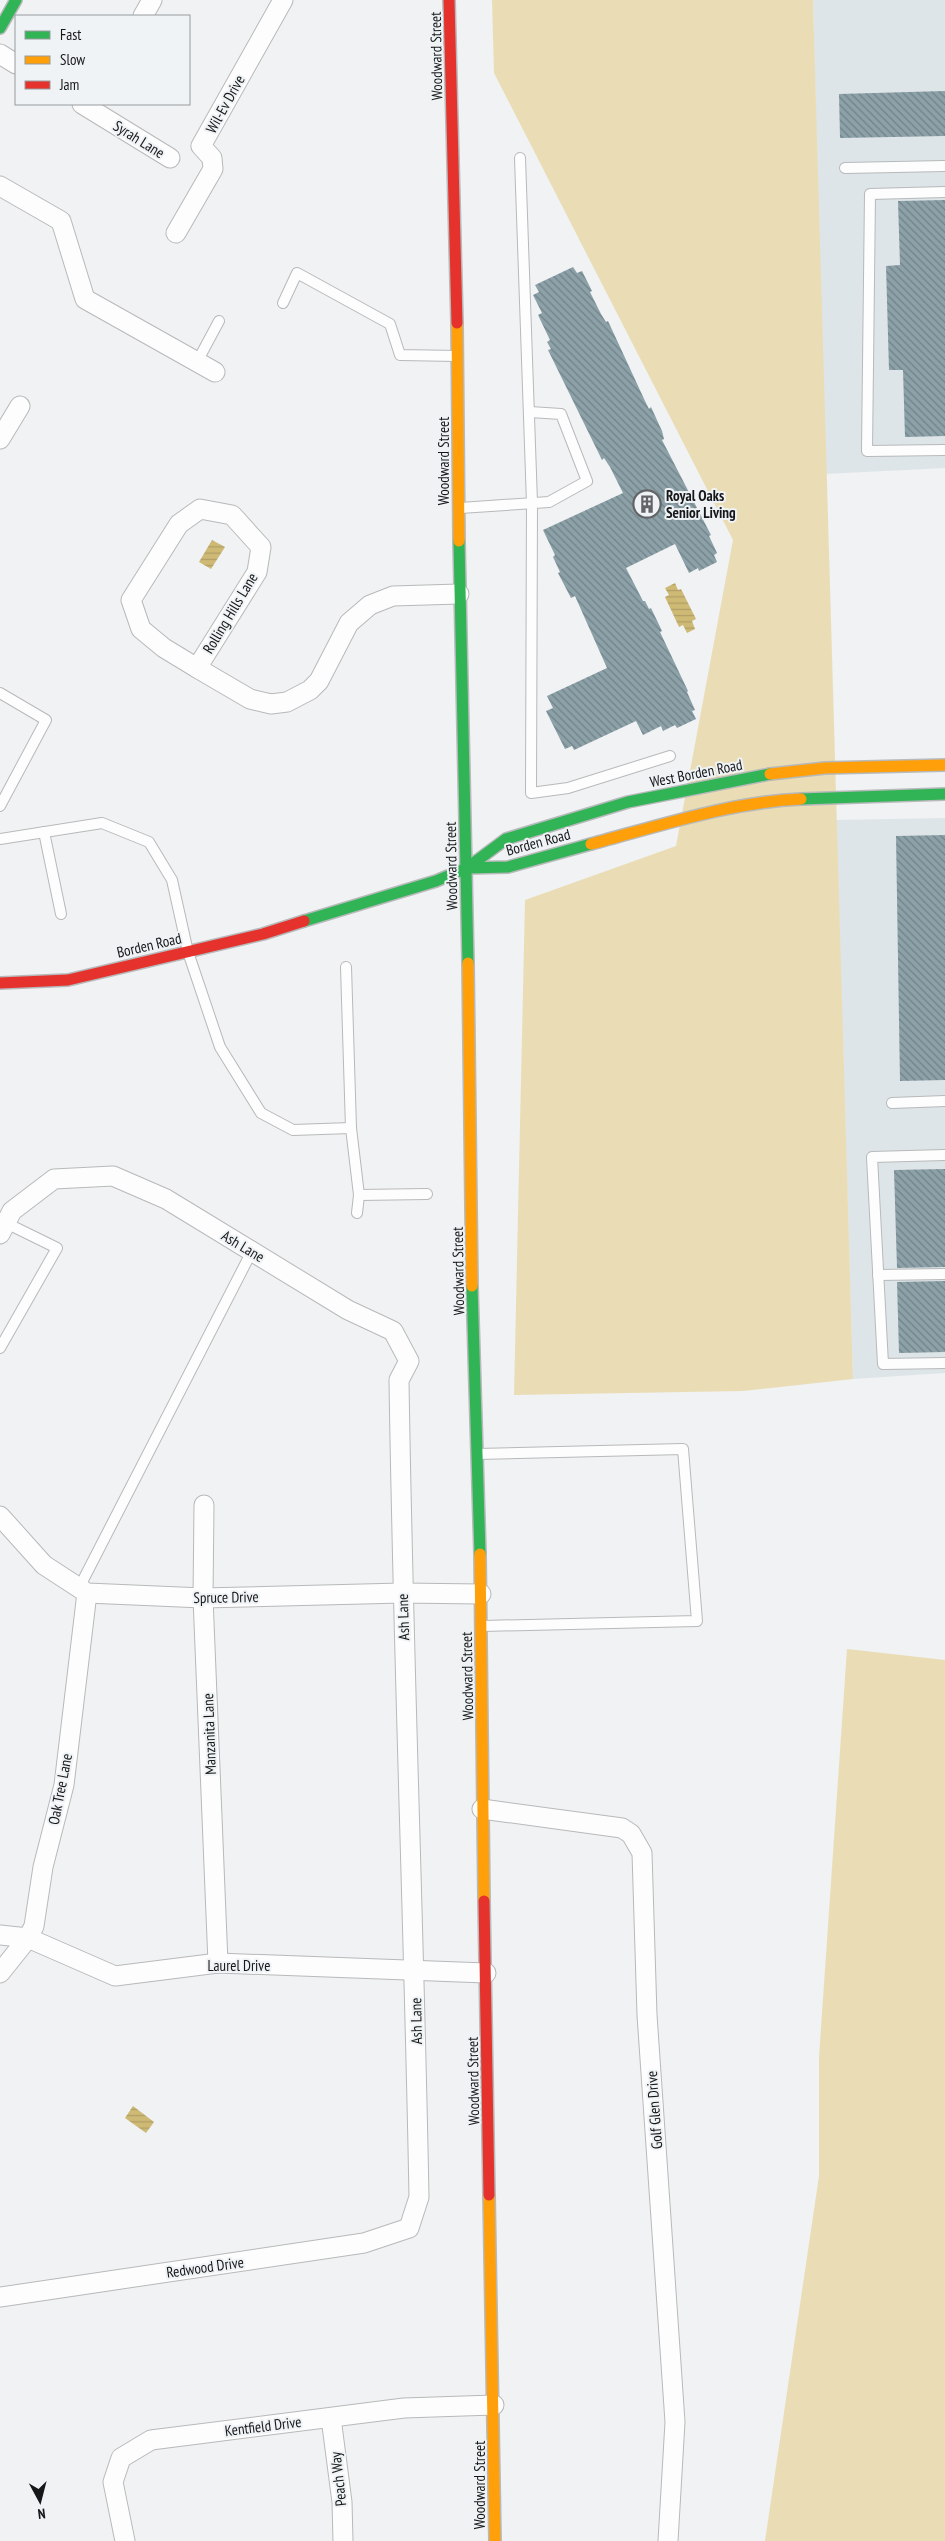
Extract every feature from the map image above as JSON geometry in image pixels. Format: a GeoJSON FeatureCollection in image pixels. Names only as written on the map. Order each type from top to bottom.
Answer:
{"type":"FeatureCollection","features":[{"type":"Feature","properties":{"kind":"main road"},"geometry":{"type":"LineString","coordinates":[[0,28],[16,0]]}},
{"type":"Feature","properties":{"kind":"main road","name":"Woodward Street"},"geometry":{"type":"LineString","coordinates":[[449,0],[458,356],[459,594],[467,868],[477,1454],[482,1626],[482,1809],[495,2541]]}},
{"type":"Feature","properties":{"kind":"main road","name":"West Borden Road"},"geometry":{"type":"LineString","coordinates":[[467,868],[506,839],[628,802],[772,774],[825,768],[945,765]]}},
{"type":"Feature","properties":{"kind":"main road","name":"Borden Road"},"geometry":{"type":"LineString","coordinates":[[0,982],[68,980],[188,952],[272,931],[436,881],[467,868],[508,867],[691,817],[781,800],[945,794]]}},
{"type":"Feature","properties":{"kind":"street"},"geometry":{"type":"LineString","coordinates":[[144,15],[152,0]]}},
{"type":"Feature","properties":{"kind":"street","name":"Wil-Ev Drive"},"geometry":{"type":"LineString","coordinates":[[176,233],[213,169],[212,158],[201,146],[283,0]]}},
{"type":"Feature","properties":{"kind":"street"},"geometry":{"type":"LineString","coordinates":[[0,54],[15,63]]}},
{"type":"Feature","properties":{"kind":"street","name":"Syrah Lane"},"geometry":{"type":"LineString","coordinates":[[87,105],[170,158]]}},
{"type":"Feature","properties":{"kind":"street"},"geometry":{"type":"LineString","coordinates":[[0,186],[61,221],[85,299],[215,372]]}},
{"type":"Feature","properties":{"kind":"street"},"geometry":{"type":"LineString","coordinates":[[0,439],[20,406]]}},
{"type":"Feature","properties":{"kind":"street","name":"Rolling Hills Lane"},"geometry":{"type":"LineString","coordinates":[[197,668],[257,572],[261,546],[232,515],[200,510],[179,524],[131,600],[141,629],[164,648],[197,668],[250,699],[271,704],[287,702],[310,690],[319,681],[349,623],[370,605],[393,596],[459,594]]}},
{"type":"Feature","properties":{"kind":"street","name":"Ash Lane"},"geometry":{"type":"LineString","coordinates":[[3,1228],[12,1211],[54,1179],[113,1176],[166,1199],[348,1310],[393,1331],[409,1361],[399,1380],[402,1593],[415,1970],[419,2197],[409,2228]]}},
{"type":"Feature","properties":{"kind":"street","name":"Manzanita Lane"},"geometry":{"type":"LineString","coordinates":[[204,1505],[203,1598],[218,1962]]}},
{"type":"Feature","properties":{"kind":"street"},"geometry":{"type":"LineString","coordinates":[[0,1516],[44,1565],[83,1591]]}},
{"type":"Feature","properties":{"kind":"street","name":"Spruce Drive"},"geometry":{"type":"LineString","coordinates":[[83,1591],[203,1598],[402,1593],[481,1594]]}},
{"type":"Feature","properties":{"kind":"street","name":"Oak Tree Lane"},"geometry":{"type":"LineString","coordinates":[[0,1972],[28,1938],[34,1926],[43,1867],[64,1785],[83,1591]]}},
{"type":"Feature","properties":{"kind":"street","name":"Golf Glen Drive"},"geometry":{"type":"LineString","coordinates":[[482,1809],[622,1828],[631,1834],[642,1854],[647,2015],[675,2422],[668,2541]]}},
{"type":"Feature","properties":{"kind":"street","name":"Laurel Drive"},"geometry":{"type":"LineString","coordinates":[[0,1935],[28,1938],[115,1976],[218,1962],[486,1973]]}},
{"type":"Feature","properties":{"kind":"street","name":"Redwood Drive"},"geometry":{"type":"LineString","coordinates":[[0,2297],[364,2243],[409,2228]]}},
{"type":"Feature","properties":{"kind":"street","name":"Kentfield Drive"},"geometry":{"type":"LineString","coordinates":[[125,2541],[113,2482],[121,2458],[151,2440],[404,2408],[494,2405]]}},
{"type":"Feature","properties":{"kind":"street","name":"Peach Way"},"geometry":{"type":"LineString","coordinates":[[331,2418],[342,2502],[344,2541]]}},
{"type":"Feature","properties":{"kind":"lane"},"geometry":{"type":"LineString","coordinates":[[520,158],[532,503],[531,793],[568,788],[670,756]]}},
{"type":"Feature","properties":{"kind":"lane"},"geometry":{"type":"LineString","coordinates":[[845,168],[945,166]]}},
{"type":"Feature","properties":{"kind":"lane"},"geometry":{"type":"LineString","coordinates":[[945,192],[870,194],[867,451],[945,450]]}},
{"type":"Feature","properties":{"kind":"lane"},"geometry":{"type":"LineString","coordinates":[[284,303],[297,273],[390,324],[400,355],[458,356]]}},
{"type":"Feature","properties":{"kind":"lane"},"geometry":{"type":"LineString","coordinates":[[197,362],[220,321]]}},
{"type":"Feature","properties":{"kind":"lane"},"geometry":{"type":"LineString","coordinates":[[459,508],[549,502],[588,481],[561,414],[530,412]]}},
{"type":"Feature","properties":{"kind":"lane"},"geometry":{"type":"LineString","coordinates":[[0,694],[46,720],[0,806]]}},
{"type":"Feature","properties":{"kind":"lane"},"geometry":{"type":"LineString","coordinates":[[0,839],[102,823],[148,842],[172,880],[188,952],[220,1047],[261,1113],[293,1130],[351,1128]]}},
{"type":"Feature","properties":{"kind":"lane"},"geometry":{"type":"LineString","coordinates":[[44,832],[61,914]]}},
{"type":"Feature","properties":{"kind":"lane"},"geometry":{"type":"LineString","coordinates":[[346,967],[351,1128],[359,1195],[357,1213]]}},
{"type":"Feature","properties":{"kind":"lane"},"geometry":{"type":"LineString","coordinates":[[892,1103],[945,1101]]}},
{"type":"Feature","properties":{"kind":"lane"},"geometry":{"type":"LineString","coordinates":[[945,1155],[872,1157],[883,1364],[945,1363]]}},
{"type":"Feature","properties":{"kind":"lane"},"geometry":{"type":"LineString","coordinates":[[359,1195],[427,1194]]}},
{"type":"Feature","properties":{"kind":"lane"},"geometry":{"type":"LineString","coordinates":[[0,1348],[57,1248],[3,1228]]}},
{"type":"Feature","properties":{"kind":"lane"},"geometry":{"type":"LineString","coordinates":[[83,1591],[252,1251]]}},
{"type":"Feature","properties":{"kind":"lane"},"geometry":{"type":"LineString","coordinates":[[878,1275],[945,1274]]}},
{"type":"Feature","properties":{"kind":"lane"},"geometry":{"type":"LineString","coordinates":[[477,1454],[683,1449],[697,1621],[482,1626]]}},
{"type":"Feature","properties":{"kind":"shaded area"},"geometry":{"type":"Polygon","coordinates":[[[492,0],[813,0],[853,1379],[743,1391],[514,1395],[525,900],[676,846],[733,540],[494,73],[492,0]]]}},
{"type":"Feature","properties":{"kind":"shaded area"},"geometry":{"type":"Polygon","coordinates":[[[813,0],[945,0],[945,468],[825,474],[813,0]]]}},
{"type":"Feature","properties":{"kind":"shaded area"},"geometry":{"type":"Polygon","coordinates":[[[212,540],[225,547],[211,569],[199,562],[212,540]]]}},
{"type":"Feature","properties":{"kind":"shaded area"},"geometry":{"type":"Polygon","coordinates":[[[675,583],[678,590],[681,589],[696,619],[692,621],[695,629],[687,633],[683,625],[679,627],[665,597],[669,595],[665,588],[675,583]]]}},
{"type":"Feature","properties":{"kind":"shaded area"},"geometry":{"type":"Polygon","coordinates":[[[945,818],[945,1373],[853,1379],[836,820],[945,818]]]}},
{"type":"Feature","properties":{"kind":"shaded area"},"geometry":{"type":"Polygon","coordinates":[[[847,1649],[945,1660],[945,2541],[765,2541],[819,2176],[819,2057],[847,1649]]]}},
{"type":"Feature","properties":{"kind":"shaded area"},"geometry":{"type":"Polygon","coordinates":[[[133,2106],[154,2122],[146,2133],[125,2118],[133,2106]]]}},
{"type":"Feature","properties":{"kind":"building"},"geometry":{"type":"Polygon","coordinates":[[[945,91],[945,136],[840,138],[839,94],[945,91]]]}},
{"type":"Feature","properties":{"kind":"building"},"geometry":{"type":"Polygon","coordinates":[[[945,200],[945,436],[905,437],[903,370],[889,370],[886,266],[900,265],[898,201],[945,200]]]}},
{"type":"Feature","properties":{"kind":"building","name":"Royal Oaks Senior Living"},"geometry":{"type":"Polygon","coordinates":[[[573,267],[577,273],[582,271],[601,314],[606,322],[608,321],[649,409],[651,407],[662,431],[664,439],[662,440],[711,535],[709,536],[717,553],[714,555],[717,562],[699,571],[698,568],[689,573],[675,544],[626,568],[643,601],[645,601],[649,609],[651,608],[662,631],[660,632],[688,691],[695,710],[692,711],[696,719],[677,728],[675,725],[663,731],[661,726],[643,735],[636,721],[574,750],[572,746],[565,749],[546,711],[553,708],[547,696],[607,668],[575,596],[571,598],[558,573],[560,572],[553,557],[555,555],[543,530],[623,493],[610,467],[604,458],[602,460],[548,350],[551,349],[547,342],[550,340],[538,315],[542,313],[533,295],[539,292],[535,285],[573,267]]]}},
{"type":"Feature","properties":{"kind":"building"},"geometry":{"type":"Polygon","coordinates":[[[945,835],[945,1080],[900,1081],[896,836],[945,835]]]}},
{"type":"Feature","properties":{"kind":"building"},"geometry":{"type":"Polygon","coordinates":[[[945,1169],[945,1267],[897,1268],[894,1170],[945,1169]]]}},
{"type":"Feature","properties":{"kind":"building"},"geometry":{"type":"Polygon","coordinates":[[[945,1281],[945,1352],[899,1353],[897,1282],[945,1281]]]}},
{"type":"Feature","properties":{"kind":"traffic: fast"},"geometry":{"type":"LineString","coordinates":[[0,28],[16,0]]}},
{"type":"Feature","properties":{"kind":"traffic: fast"},"geometry":{"type":"LineString","coordinates":[[459,541],[468,963]]}},
{"type":"Feature","properties":{"kind":"traffic: fast"},"geometry":{"type":"LineString","coordinates":[[467,868],[506,839],[628,802],[770,774]]}},
{"type":"Feature","properties":{"kind":"traffic: fast"},"geometry":{"type":"LineString","coordinates":[[801,799],[945,794]]}},
{"type":"Feature","properties":{"kind":"traffic: fast"},"geometry":{"type":"LineString","coordinates":[[304,921],[436,881],[467,868],[508,867],[591,844]]}},
{"type":"Feature","properties":{"kind":"traffic: fast"},"geometry":{"type":"LineString","coordinates":[[472,1286],[480,1554]]}},
{"type":"Feature","properties":{"kind":"traffic: slow"},"geometry":{"type":"LineString","coordinates":[[457,323],[459,541]]}},
{"type":"Feature","properties":{"kind":"traffic: slow"},"geometry":{"type":"LineString","coordinates":[[770,774],[825,768],[945,765]]}},
{"type":"Feature","properties":{"kind":"traffic: slow"},"geometry":{"type":"LineString","coordinates":[[591,844],[721,810],[774,801],[801,799]]}},
{"type":"Feature","properties":{"kind":"traffic: slow"},"geometry":{"type":"LineString","coordinates":[[468,963],[472,1286]]}},
{"type":"Feature","properties":{"kind":"traffic: slow"},"geometry":{"type":"LineString","coordinates":[[480,1554],[484,1901]]}},
{"type":"Feature","properties":{"kind":"traffic: slow"},"geometry":{"type":"LineString","coordinates":[[489,2195],[495,2541]]}},
{"type":"Feature","properties":{"kind":"traffic: jam"},"geometry":{"type":"LineString","coordinates":[[449,0],[457,323]]}},
{"type":"Feature","properties":{"kind":"traffic: jam"},"geometry":{"type":"LineString","coordinates":[[0,983],[68,980],[263,934],[304,921]]}},
{"type":"Feature","properties":{"kind":"traffic: jam"},"geometry":{"type":"LineString","coordinates":[[484,1901],[489,2195]]}},
{"type":"Feature","properties":{"kind":"place","name":"Royal Oaks Senior Living"},"geometry":{"type":"Point","coordinates":[647,504]}}]}
